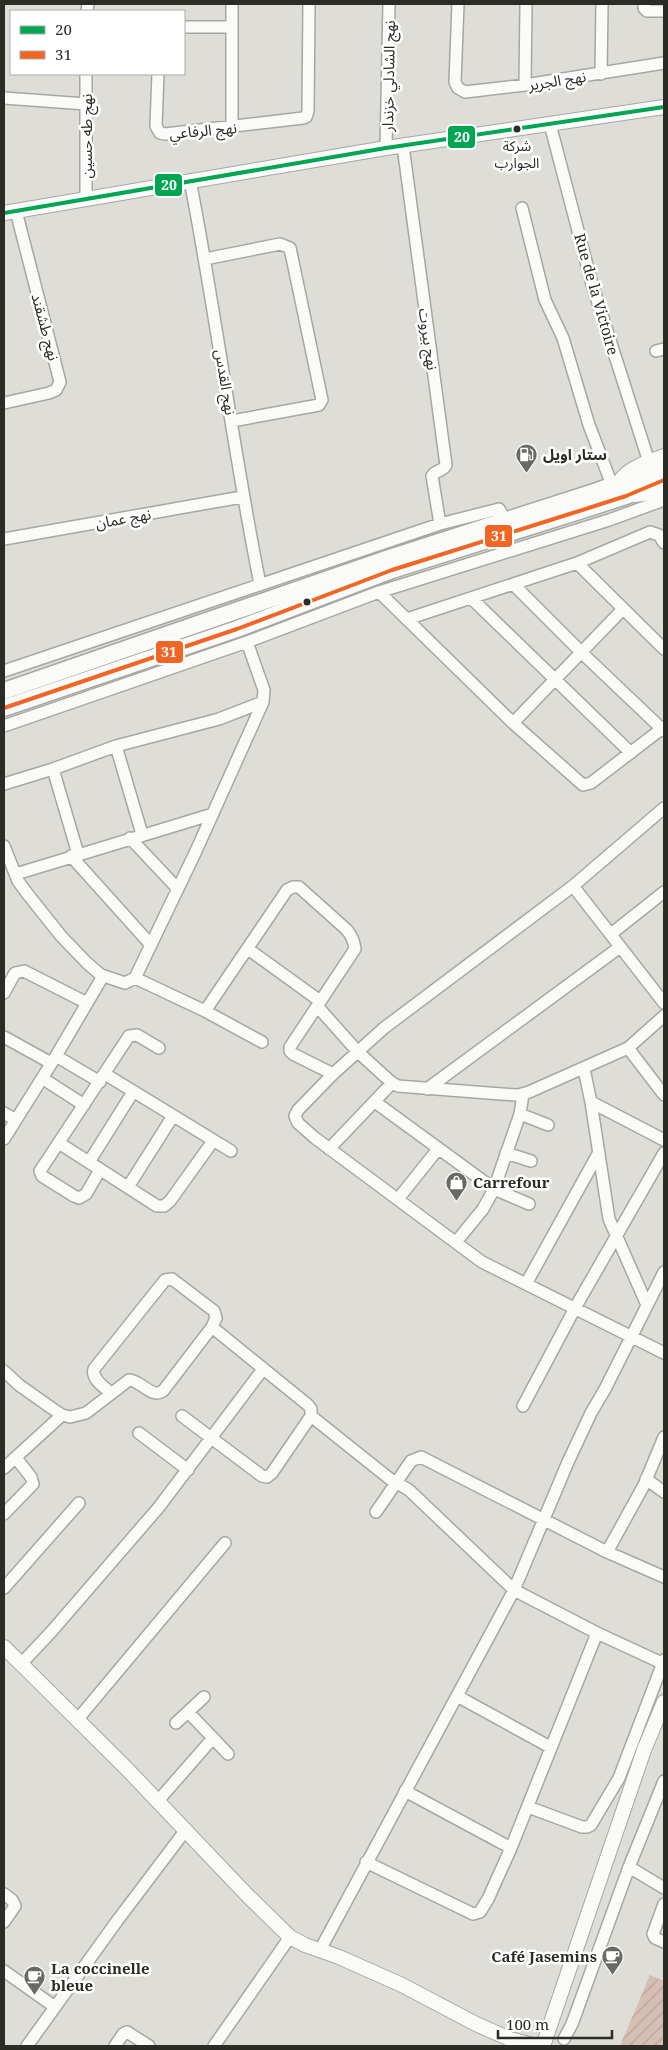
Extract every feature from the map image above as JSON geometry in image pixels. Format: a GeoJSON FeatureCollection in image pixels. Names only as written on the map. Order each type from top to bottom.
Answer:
{"type":"FeatureCollection","features":[{"type":"Feature","properties":{"kind":"highway"},"geometry":{"type":"LineString","coordinates":[[4,708],[237,629],[619,487],[657,465]]}},
{"type":"Feature","properties":{"kind":"highway"},"geometry":{"type":"LineString","coordinates":[[4,691],[386,559],[619,487],[664,480]]}},
{"type":"Feature","properties":{"kind":"main road"},"geometry":{"type":"LineString","coordinates":[[10,212],[386,148],[664,108]]}},
{"type":"Feature","properties":{"kind":"main road"},"geometry":{"type":"LineString","coordinates":[[657,465],[664,456]]}},
{"type":"Feature","properties":{"kind":"main road"},"geometry":{"type":"LineString","coordinates":[[619,487],[654,493],[664,491]]}},
{"type":"Feature","properties":{"kind":"main road"},"geometry":{"type":"LineString","coordinates":[[4,1647],[127,1769],[185,1831],[290,1937],[402,1985],[476,2024],[510,2039],[536,2046]]}},
{"type":"Feature","properties":{"kind":"main road"},"geometry":{"type":"LineString","coordinates":[[543,2046],[644,1750],[664,1702]]}},
{"type":"Feature","properties":{"kind":"street"},"geometry":{"type":"LineString","coordinates":[[232,4],[232,128]]}},
{"type":"Feature","properties":{"kind":"street","name":"نهج الرفاعي"},"geometry":{"type":"LineString","coordinates":[[158,75],[156,126],[160,133],[174,134],[232,128],[306,117],[308,111],[309,4]]}},
{"type":"Feature","properties":{"kind":"street","name":"نهج الشادلي خزندار"},"geometry":{"type":"LineString","coordinates":[[386,148],[389,4]]}},
{"type":"Feature","properties":{"kind":"street","name":"نهج الجرير"},"geometry":{"type":"LineString","coordinates":[[458,4],[455,82],[458,88],[465,92],[601,74],[664,63]]}},
{"type":"Feature","properties":{"kind":"street"},"geometry":{"type":"LineString","coordinates":[[525,85],[526,4]]}},
{"type":"Feature","properties":{"kind":"street"},"geometry":{"type":"LineString","coordinates":[[601,74],[602,4]]}},
{"type":"Feature","properties":{"kind":"street"},"geometry":{"type":"LineString","coordinates":[[644,4],[644,8],[648,11],[664,11]]}},
{"type":"Feature","properties":{"kind":"street"},"geometry":{"type":"LineString","coordinates":[[185,27],[231,27]]}},
{"type":"Feature","properties":{"kind":"street","name":"نهج طه حسين"},"geometry":{"type":"LineString","coordinates":[[86,75],[86,198]]}},
{"type":"Feature","properties":{"kind":"street"},"geometry":{"type":"LineString","coordinates":[[4,98],[86,104]]}},
{"type":"Feature","properties":{"kind":"street","name":"Rue de la Victoire"},"geometry":{"type":"LineString","coordinates":[[550,124],[595,296],[657,465]]}},
{"type":"Feature","properties":{"kind":"street","name":"نهج بيروت"},"geometry":{"type":"LineString","coordinates":[[402,146],[446,465],[445,468],[434,473],[432,476],[440,524]]}},
{"type":"Feature","properties":{"kind":"street","name":"نهج القدس"},"geometry":{"type":"LineString","coordinates":[[190,180],[232,421],[242,497],[260,584]]}},
{"type":"Feature","properties":{"kind":"street"},"geometry":{"type":"LineString","coordinates":[[522,208],[545,300],[563,338],[589,425],[619,487]]}},
{"type":"Feature","properties":{"kind":"street","name":"نهج طشقند"},"geometry":{"type":"LineString","coordinates":[[4,403],[49,393],[56,390],[60,382],[10,212]]}},
{"type":"Feature","properties":{"kind":"street"},"geometry":{"type":"LineString","coordinates":[[205,259],[280,244],[290,248],[322,400],[319,405],[232,421]]}},
{"type":"Feature","properties":{"kind":"street","name":"نهج عمان"},"geometry":{"type":"LineString","coordinates":[[4,538],[242,497]]}},
{"type":"Feature","properties":{"kind":"street"},"geometry":{"type":"LineString","coordinates":[[4,726],[247,642],[379,592],[609,520],[664,500]]}},
{"type":"Feature","properties":{"kind":"street"},"geometry":{"type":"LineString","coordinates":[[4,671],[440,524],[499,509],[506,521]]}},
{"type":"Feature","properties":{"kind":"street"},"geometry":{"type":"LineString","coordinates":[[407,620],[577,564],[650,532],[658,535],[664,543]]}},
{"type":"Feature","properties":{"kind":"street"},"geometry":{"type":"LineString","coordinates":[[577,564],[664,647]]}},
{"type":"Feature","properties":{"kind":"street"},"geometry":{"type":"LineString","coordinates":[[379,592],[513,723],[584,785],[591,783],[664,729],[580,652],[514,584]]}},
{"type":"Feature","properties":{"kind":"street"},"geometry":{"type":"LineString","coordinates":[[472,599],[631,753]]}},
{"type":"Feature","properties":{"kind":"street"},"geometry":{"type":"LineString","coordinates":[[513,723],[623,609]]}},
{"type":"Feature","properties":{"kind":"street"},"geometry":{"type":"LineString","coordinates":[[4,846],[16,874],[32,902],[87,963],[103,976],[125,982],[135,978],[213,814],[263,702],[264,690],[247,642]]}},
{"type":"Feature","properties":{"kind":"street"},"geometry":{"type":"LineString","coordinates":[[4,784],[53,769],[116,746],[218,719],[263,702]]}},
{"type":"Feature","properties":{"kind":"street"},"geometry":{"type":"LineString","coordinates":[[116,746],[142,834]]}},
{"type":"Feature","properties":{"kind":"street"},"geometry":{"type":"LineString","coordinates":[[53,769],[75,855],[151,945]]}},
{"type":"Feature","properties":{"kind":"street"},"geometry":{"type":"LineString","coordinates":[[664,808],[573,886],[384,1028],[333,1074],[294,1116],[298,1123],[330,1149],[482,1262],[664,1353]]}},
{"type":"Feature","properties":{"kind":"street"},"geometry":{"type":"LineString","coordinates":[[16,874],[142,834],[213,814]]}},
{"type":"Feature","properties":{"kind":"street"},"geometry":{"type":"LineString","coordinates":[[130,838],[178,889]]}},
{"type":"Feature","properties":{"kind":"street"},"geometry":{"type":"LineString","coordinates":[[205,1012],[287,890],[296,886],[306,891],[347,930],[355,949],[291,1045],[290,1051],[333,1074]]}},
{"type":"Feature","properties":{"kind":"street"},"geometry":{"type":"LineString","coordinates":[[573,886],[664,1003]]}},
{"type":"Feature","properties":{"kind":"street"},"geometry":{"type":"LineString","coordinates":[[611,934],[664,892]]}},
{"type":"Feature","properties":{"kind":"street"},"geometry":{"type":"LineString","coordinates":[[427,1089],[620,947]]}},
{"type":"Feature","properties":{"kind":"street"},"geometry":{"type":"LineString","coordinates":[[248,949],[319,1004],[358,1052],[392,1083],[404,1087],[494,1094],[523,1094],[584,1069],[628,1048],[664,1016]]}},
{"type":"Feature","properties":{"kind":"street"},"geometry":{"type":"LineString","coordinates":[[4,993],[15,973],[24,971],[86,1003]]}},
{"type":"Feature","properties":{"kind":"street"},"geometry":{"type":"LineString","coordinates":[[4,1139],[103,976]]}},
{"type":"Feature","properties":{"kind":"street"},"geometry":{"type":"LineString","coordinates":[[135,978],[262,1042]]}},
{"type":"Feature","properties":{"kind":"street"},"geometry":{"type":"LineString","coordinates":[[100,1170],[82,1198],[74,1196],[42,1176],[40,1172],[131,1035],[138,1035],[159,1048]]}},
{"type":"Feature","properties":{"kind":"street"},"geometry":{"type":"LineString","coordinates":[[4,1038],[133,1092],[231,1151]]}},
{"type":"Feature","properties":{"kind":"street"},"geometry":{"type":"LineString","coordinates":[[628,1048],[664,1095]]}},
{"type":"Feature","properties":{"kind":"street"},"geometry":{"type":"LineString","coordinates":[[584,1069],[609,1219],[647,1305]]}},
{"type":"Feature","properties":{"kind":"street"},"geometry":{"type":"LineString","coordinates":[[42,1078],[84,1105]]}},
{"type":"Feature","properties":{"kind":"street"},"geometry":{"type":"LineString","coordinates":[[330,1149],[392,1083]]}},
{"type":"Feature","properties":{"kind":"street"},"geometry":{"type":"LineString","coordinates":[[89,1162],[133,1092]]}},
{"type":"Feature","properties":{"kind":"street"},"geometry":{"type":"LineString","coordinates":[[456,1242],[482,1209],[494,1189],[520,1114],[523,1094]]}},
{"type":"Feature","properties":{"kind":"street"},"geometry":{"type":"LineString","coordinates":[[375,1102],[494,1189],[529,1204]]}},
{"type":"Feature","properties":{"kind":"street"},"geometry":{"type":"LineString","coordinates":[[591,1102],[664,1140]]}},
{"type":"Feature","properties":{"kind":"street"},"geometry":{"type":"LineString","coordinates":[[4,1113],[16,1120]]}},
{"type":"Feature","properties":{"kind":"street"},"geometry":{"type":"LineString","coordinates":[[520,1114],[548,1125]]}},
{"type":"Feature","properties":{"kind":"street"},"geometry":{"type":"LineString","coordinates":[[128,1187],[173,1116]]}},
{"type":"Feature","properties":{"kind":"street"},"geometry":{"type":"LineString","coordinates":[[59,1143],[157,1206],[164,1206],[170,1201],[212,1140]]}},
{"type":"Feature","properties":{"kind":"street"},"geometry":{"type":"LineString","coordinates":[[398,1200],[438,1149]]}},
{"type":"Feature","properties":{"kind":"street"},"geometry":{"type":"LineString","coordinates":[[506,1153],[531,1161]]}},
{"type":"Feature","properties":{"kind":"street"},"geometry":{"type":"LineString","coordinates":[[523,1406],[575,1308],[664,1153]]}},
{"type":"Feature","properties":{"kind":"street"},"geometry":{"type":"LineString","coordinates":[[526,1284],[598,1154]]}},
{"type":"Feature","properties":{"kind":"street"},"geometry":{"type":"LineString","coordinates":[[320,1950],[514,1590],[591,1412],[664,1272]]}},
{"type":"Feature","properties":{"kind":"street"},"geometry":{"type":"LineString","coordinates":[[4,1371],[19,1385],[62,1415],[75,1417],[86,1413],[111,1393],[123,1382],[132,1379],[154,1393],[161,1393],[212,1327],[216,1316],[213,1309],[172,1280],[165,1280],[94,1369],[94,1377],[111,1393]]}},
{"type":"Feature","properties":{"kind":"street"},"geometry":{"type":"LineString","coordinates":[[182,1416],[262,1476],[267,1477],[272,1474],[311,1416],[308,1405],[212,1327]]}},
{"type":"Feature","properties":{"kind":"street"},"geometry":{"type":"LineString","coordinates":[[20,1664],[159,1507],[263,1368]]}},
{"type":"Feature","properties":{"kind":"street"},"geometry":{"type":"LineString","coordinates":[[4,1514],[33,1484],[31,1476],[9,1460],[62,1415]]}},
{"type":"Feature","properties":{"kind":"street"},"geometry":{"type":"LineString","coordinates":[[311,1416],[415,1496],[514,1590],[597,1632],[664,1662],[618,1778],[591,1825],[587,1828],[582,1827],[528,1807]]}},
{"type":"Feature","properties":{"kind":"street"},"geometry":{"type":"LineString","coordinates":[[139,1433],[188,1470]]}},
{"type":"Feature","properties":{"kind":"street"},"geometry":{"type":"LineString","coordinates":[[607,1552],[646,1479],[664,1437]]}},
{"type":"Feature","properties":{"kind":"street"},"geometry":{"type":"LineString","coordinates":[[376,1512],[411,1461],[421,1457],[607,1552],[664,1578]]}},
{"type":"Feature","properties":{"kind":"street"},"geometry":{"type":"LineString","coordinates":[[646,1479],[664,1492]]}},
{"type":"Feature","properties":{"kind":"street"},"geometry":{"type":"LineString","coordinates":[[4,1588],[79,1503]]}},
{"type":"Feature","properties":{"kind":"street"},"geometry":{"type":"LineString","coordinates":[[77,1720],[225,1543]]}},
{"type":"Feature","properties":{"kind":"street"},"geometry":{"type":"LineString","coordinates":[[366,1862],[473,1914],[480,1912],[488,1899],[528,1807],[597,1632]]}},
{"type":"Feature","properties":{"kind":"street"},"geometry":{"type":"LineString","coordinates":[[176,1724],[204,1696]]}},
{"type":"Feature","properties":{"kind":"street"},"geometry":{"type":"LineString","coordinates":[[457,1696],[550,1748]]}},
{"type":"Feature","properties":{"kind":"street"},"geometry":{"type":"LineString","coordinates":[[188,1712],[228,1754]]}},
{"type":"Feature","properties":{"kind":"street"},"geometry":{"type":"LineString","coordinates":[[157,1802],[213,1738]]}},
{"type":"Feature","properties":{"kind":"street"},"geometry":{"type":"LineString","coordinates":[[565,2043],[629,1867],[664,1781]]}},
{"type":"Feature","properties":{"kind":"street"},"geometry":{"type":"LineString","coordinates":[[405,1791],[510,1848]]}},
{"type":"Feature","properties":{"kind":"street"},"geometry":{"type":"LineString","coordinates":[[27,2046],[185,1831]]}},
{"type":"Feature","properties":{"kind":"street"},"geometry":{"type":"LineString","coordinates":[[629,1867],[664,1888]]}},
{"type":"Feature","properties":{"kind":"street"},"geometry":{"type":"LineString","coordinates":[[4,1894],[12,1900],[15,1906],[4,1922]]}},
{"type":"Feature","properties":{"kind":"street"},"geometry":{"type":"LineString","coordinates":[[664,1904],[653,1934],[655,1938],[664,1942]]}},
{"type":"Feature","properties":{"kind":"street"},"geometry":{"type":"LineString","coordinates":[[214,2046],[290,1937]]}},
{"type":"Feature","properties":{"kind":"street"},"geometry":{"type":"LineString","coordinates":[[4,1971],[55,2007]]}},
{"type":"Feature","properties":{"kind":"street"},"geometry":{"type":"LineString","coordinates":[[548,2031],[559,2034],[565,2043]]}},
{"type":"Feature","properties":{"kind":"street"},"geometry":{"type":"LineString","coordinates":[[115,2046],[123,2034],[128,2032],[149,2046]]}},
{"type":"Feature","properties":{"kind":"shaded area"},"geometry":{"type":"Polygon","coordinates":[[[650,1975],[664,1981],[664,2046],[620,2046],[650,1975]]]}},
{"type":"Feature","properties":{"kind":"transit line","name":"20"},"geometry":{"type":"LineString","coordinates":[[4,213],[386,148],[664,107]]}},
{"type":"Feature","properties":{"kind":"transit line","name":"31"},"geometry":{"type":"LineString","coordinates":[[4,708],[237,629],[392,570],[626,496],[664,480]]}},
{"type":"Feature","properties":{"kind":"place","name":"شركة الجوارب"},"geometry":{"type":"Point","coordinates":[517,129]}},
{"type":"Feature","properties":{"kind":"place","name":"ستار اويل"},"geometry":{"type":"Point","coordinates":[527,473]}},
{"type":"Feature","properties":{"kind":"place","name":"Carrefour"},"geometry":{"type":"Point","coordinates":[457,1201]}},
{"type":"Feature","properties":{"kind":"place","name":"Café Jasemins"},"geometry":{"type":"Point","coordinates":[613,1975]}},
{"type":"Feature","properties":{"kind":"place","name":"La coccinelle bleue"},"geometry":{"type":"Point","coordinates":[35,1996]}}]}
